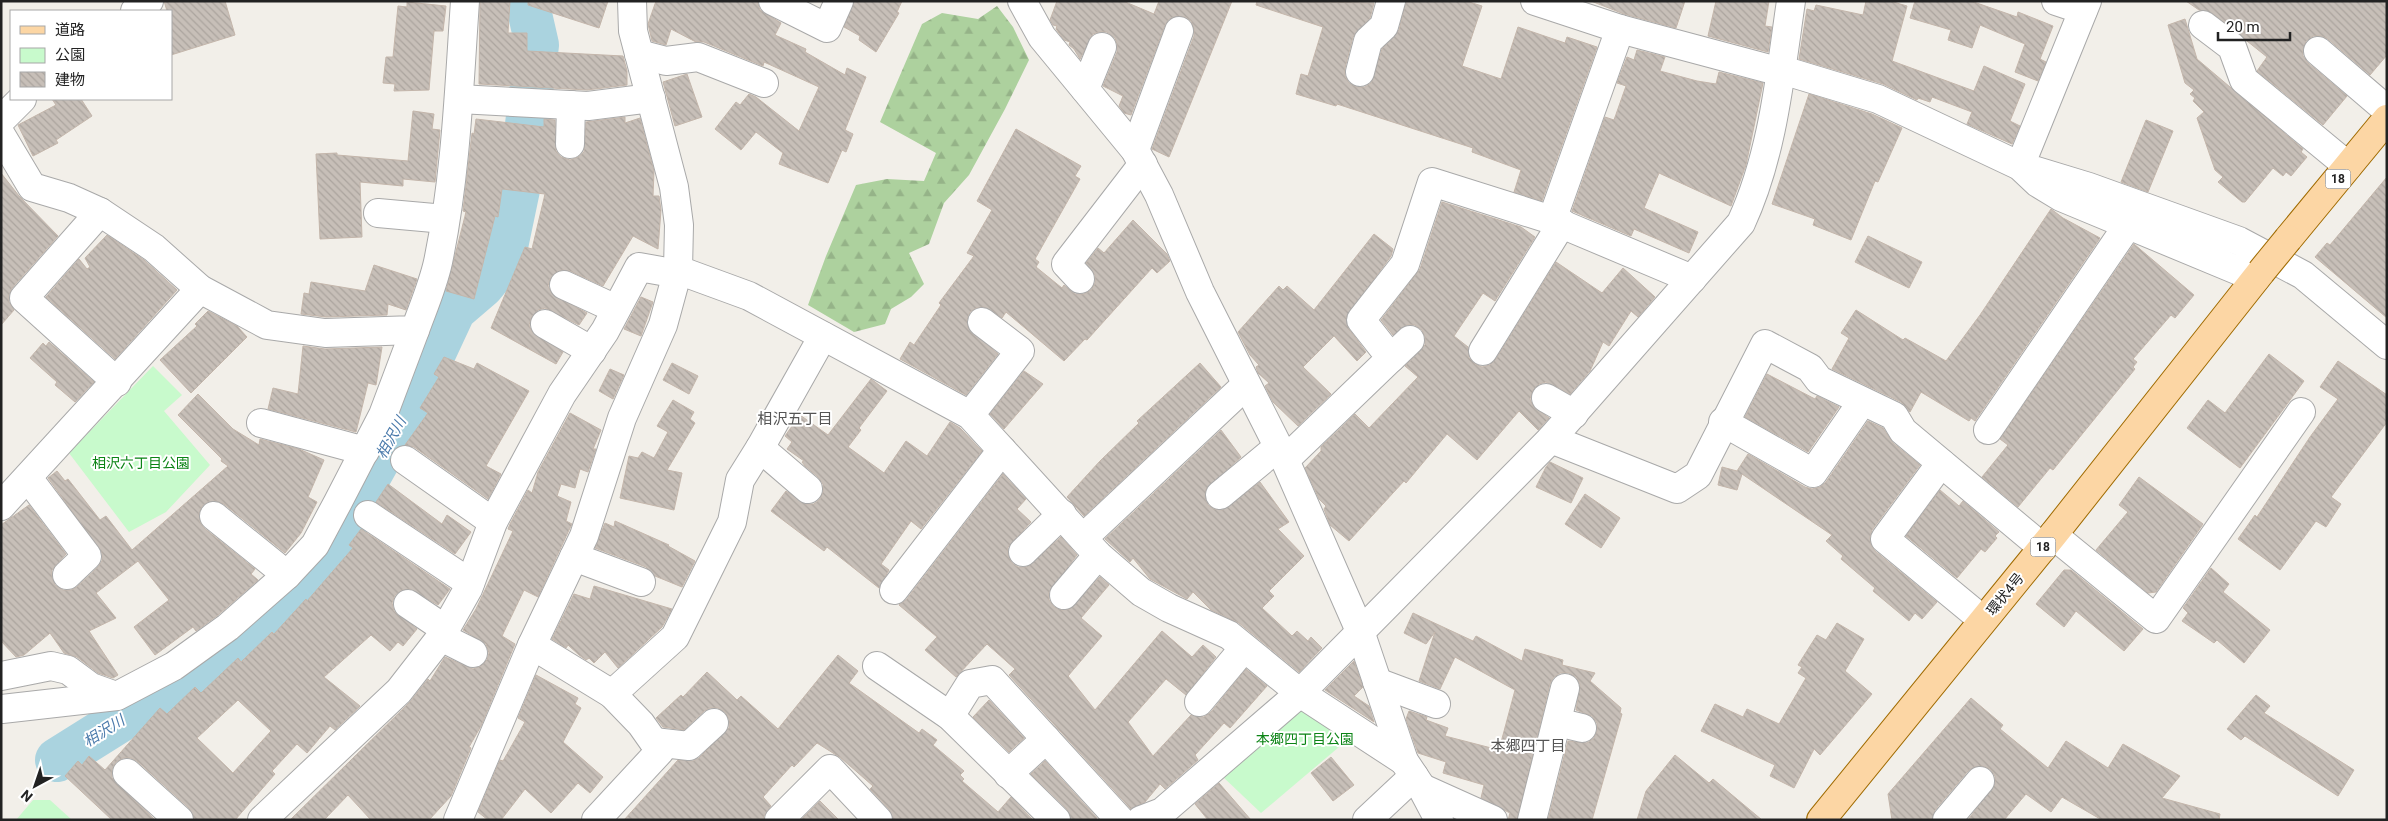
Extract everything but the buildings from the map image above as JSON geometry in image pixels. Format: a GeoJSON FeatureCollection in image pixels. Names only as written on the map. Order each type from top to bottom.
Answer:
{"type":"FeatureCollection","features":[{"type":"Feature","properties":{"kind":"main road","name":"18"},"geometry":{"type":"LineString","coordinates":[[2259,275],[2387,118]]}},
{"type":"Feature","properties":{"kind":"main road","name":"環状4号"},"geometry":{"type":"LineString","coordinates":[[1821,820],[2048,541],[2259,275]]}},
{"type":"Feature","properties":{"kind":"street"},"geometry":{"type":"LineString","coordinates":[[136,10],[149,1]]}},
{"type":"Feature","properties":{"kind":"street"},"geometry":{"type":"LineString","coordinates":[[1,709],[117,696],[181,660],[228,627],[287,575],[315,545],[383,415],[416,330],[438,263],[459,99],[465,1]]}},
{"type":"Feature","properties":{"kind":"street"},"geometry":{"type":"LineString","coordinates":[[458,820],[532,644],[584,536],[622,418],[663,325],[678,270],[679,225],[674,187],[633,31],[632,1]]}},
{"type":"Feature","properties":{"kind":"street"},"geometry":{"type":"LineString","coordinates":[[773,1],[827,28],[839,1]]}},
{"type":"Feature","properties":{"kind":"street"},"geometry":{"type":"LineString","coordinates":[[1022,1],[1042,37],[1139,157],[1159,195],[1200,292],[1281,453],[1360,631],[1377,682],[1413,775],[1440,820]]}},
{"type":"Feature","properties":{"kind":"street"},"geometry":{"type":"LineString","coordinates":[[1360,72],[1368,41],[1384,26],[1391,1]]}},
{"type":"Feature","properties":{"kind":"street"},"geometry":{"type":"LineString","coordinates":[[1535,1],[1620,29],[1878,99],[2020,166],[2239,241],[2303,274],[2387,345]]}},
{"type":"Feature","properties":{"kind":"street"},"geometry":{"type":"LineString","coordinates":[[1157,817],[1300,693],[1552,439],[1741,223],[1752,200],[1767,146],[1791,1]]}},
{"type":"Feature","properties":{"kind":"street"},"geometry":{"type":"LineString","coordinates":[[2020,166],[2085,6],[2056,1]]}},
{"type":"Feature","properties":{"kind":"street"},"geometry":{"type":"LineString","coordinates":[[2203,25],[2232,46],[2244,80],[2348,166]]}},
{"type":"Feature","properties":{"kind":"street"},"geometry":{"type":"LineString","coordinates":[[1483,351],[1557,222],[1620,29]]}},
{"type":"Feature","properties":{"kind":"street"},"geometry":{"type":"LineString","coordinates":[[1066,266],[1139,157],[1179,30]]}},
{"type":"Feature","properties":{"kind":"street"},"geometry":{"type":"LineString","coordinates":[[1085,89],[1102,47]]}},
{"type":"Feature","properties":{"kind":"street"},"geometry":{"type":"LineString","coordinates":[[2318,51],[2387,110]]}},
{"type":"Feature","properties":{"kind":"street"},"geometry":{"type":"LineString","coordinates":[[639,54],[666,61],[698,57],[764,83]]}},
{"type":"Feature","properties":{"kind":"street"},"geometry":{"type":"LineString","coordinates":[[459,99],[588,106],[651,98]]}},
{"type":"Feature","properties":{"kind":"street"},"geometry":{"type":"LineString","coordinates":[[1,120],[21,100]]}},
{"type":"Feature","properties":{"kind":"street"},"geometry":{"type":"LineString","coordinates":[[570,144],[571,105]]}},
{"type":"Feature","properties":{"kind":"street"},"geometry":{"type":"LineString","coordinates":[[1,135],[32,187],[69,198],[100,212],[154,248],[200,289],[267,324],[325,333],[416,330]]}},
{"type":"Feature","properties":{"kind":"street"},"geometry":{"type":"LineString","coordinates":[[2020,166],[2038,183],[2061,197],[2259,275]]}},
{"type":"Feature","properties":{"kind":"street"},"geometry":{"type":"LineString","coordinates":[[1391,358],[1361,320],[1404,264],[1432,182],[1557,222],[1692,279]]}},
{"type":"Feature","properties":{"kind":"street"},"geometry":{"type":"LineString","coordinates":[[100,212],[24,298],[117,382]]}},
{"type":"Feature","properties":{"kind":"street"},"geometry":{"type":"LineString","coordinates":[[378,213],[444,219]]}},
{"type":"Feature","properties":{"kind":"street"},"geometry":{"type":"LineString","coordinates":[[1988,430],[2128,225]]}},
{"type":"Feature","properties":{"kind":"street"},"geometry":{"type":"LineString","coordinates":[[262,820],[399,691],[443,633],[470,583],[493,522],[562,394],[605,331],[640,267],[667,272],[678,270],[749,296],[970,415],[1090,546],[1141,592],[1229,636],[1300,693],[1413,775],[1492,820]]}},
{"type":"Feature","properties":{"kind":"street"},"geometry":{"type":"LineString","coordinates":[[564,285],[616,309]]}},
{"type":"Feature","properties":{"kind":"street"},"geometry":{"type":"LineString","coordinates":[[1,506],[117,382],[200,289]]}},
{"type":"Feature","properties":{"kind":"street"},"geometry":{"type":"LineString","coordinates":[[970,415],[1020,350],[982,322]]}},
{"type":"Feature","properties":{"kind":"street"},"geometry":{"type":"LineString","coordinates":[[545,324],[592,351]]}},
{"type":"Feature","properties":{"kind":"street"},"geometry":{"type":"LineString","coordinates":[[612,694],[675,637],[732,522],[740,480],[760,448],[822,336]]}},
{"type":"Feature","properties":{"kind":"street"},"geometry":{"type":"LineString","coordinates":[[1220,495],[1281,453],[1410,340]]}},
{"type":"Feature","properties":{"kind":"street"},"geometry":{"type":"LineString","coordinates":[[1552,439],[1677,489],[1698,475],[1723,422],[1765,344],[1810,368],[1819,380],[1894,416],[1903,431],[1941,463],[2156,619],[2301,412]]}},
{"type":"Feature","properties":{"kind":"street"},"geometry":{"type":"LineString","coordinates":[[1064,595],[1090,546],[1246,385]]}},
{"type":"Feature","properties":{"kind":"street"},"geometry":{"type":"LineString","coordinates":[[1546,398],[1574,414]]}},
{"type":"Feature","properties":{"kind":"street"},"geometry":{"type":"LineString","coordinates":[[1723,422],[1813,473],[1862,402]]}},
{"type":"Feature","properties":{"kind":"street"},"geometry":{"type":"LineString","coordinates":[[261,423],[364,451]]}},
{"type":"Feature","properties":{"kind":"street"},"geometry":{"type":"LineString","coordinates":[[760,448],[808,489]]}},
{"type":"Feature","properties":{"kind":"street"},"geometry":{"type":"LineString","coordinates":[[894,590],[1002,450]]}},
{"type":"Feature","properties":{"kind":"street"},"geometry":{"type":"LineString","coordinates":[[405,460],[493,522]]}},
{"type":"Feature","properties":{"kind":"street"},"geometry":{"type":"LineString","coordinates":[[1941,463],[1885,539],[1984,620]]}},
{"type":"Feature","properties":{"kind":"street"},"geometry":{"type":"LineString","coordinates":[[28,478],[87,556],[67,575]]}},
{"type":"Feature","properties":{"kind":"street"},"geometry":{"type":"LineString","coordinates":[[368,514],[470,583]]}},
{"type":"Feature","properties":{"kind":"street"},"geometry":{"type":"LineString","coordinates":[[1023,552],[1062,514]]}},
{"type":"Feature","properties":{"kind":"street"},"geometry":{"type":"LineString","coordinates":[[214,516],[287,575]]}},
{"type":"Feature","properties":{"kind":"street"},"geometry":{"type":"LineString","coordinates":[[574,556],[641,582]]}},
{"type":"Feature","properties":{"kind":"street"},"geometry":{"type":"LineString","coordinates":[[408,604],[443,633],[473,653]]}},
{"type":"Feature","properties":{"kind":"street"},"geometry":{"type":"LineString","coordinates":[[532,644],[612,694],[641,724],[660,751],[596,820]]}},
{"type":"Feature","properties":{"kind":"street"},"geometry":{"type":"LineString","coordinates":[[1199,702],[1244,648]]}},
{"type":"Feature","properties":{"kind":"street"},"geometry":{"type":"LineString","coordinates":[[1,676],[51,666],[68,670],[91,687],[117,696]]}},
{"type":"Feature","properties":{"kind":"street"},"geometry":{"type":"LineString","coordinates":[[877,666],[950,716],[1056,820]]}},
{"type":"Feature","properties":{"kind":"street"},"geometry":{"type":"LineString","coordinates":[[950,716],[970,684],[992,680],[1120,820]]}},
{"type":"Feature","properties":{"kind":"street"},"geometry":{"type":"LineString","coordinates":[[1377,682],[1436,704]]}},
{"type":"Feature","properties":{"kind":"street"},"geometry":{"type":"LineString","coordinates":[[1532,820],[1569,725],[1565,688]]}},
{"type":"Feature","properties":{"kind":"street"},"geometry":{"type":"LineString","coordinates":[[654,742],[689,746],[714,723]]}},
{"type":"Feature","properties":{"kind":"street"},"geometry":{"type":"LineString","coordinates":[[1008,774],[1046,739]]}},
{"type":"Feature","properties":{"kind":"street"},"geometry":{"type":"LineString","coordinates":[[778,820],[830,769],[878,820]]}},
{"type":"Feature","properties":{"kind":"street"},"geometry":{"type":"LineString","coordinates":[[127,773],[179,820]]}},
{"type":"Feature","properties":{"kind":"street"},"geometry":{"type":"LineString","coordinates":[[1367,820],[1413,775]]}},
{"type":"Feature","properties":{"kind":"street"},"geometry":{"type":"LineString","coordinates":[[1947,820],[1980,781]]}},
{"type":"Feature","properties":{"kind":"green space"},"geometry":{"type":"Polygon","coordinates":[[[997,6],[1013,27],[1029,60],[969,175],[944,203],[929,244],[909,253],[924,284],[911,297],[891,309],[885,324],[854,332],[808,305],[856,185],[887,179],[924,181],[936,153],[880,122],[922,24],[942,13],[978,19],[997,6]]]}},
{"type":"Feature","properties":{"kind":"green space","name":"相沢六丁目公園"},"geometry":{"type":"Polygon","coordinates":[[[153,366],[182,395],[164,411],[210,465],[166,512],[129,532],[69,453],[153,366]]]}},
{"type":"Feature","properties":{"kind":"green space","name":"本郷四丁目公園"},"geometry":{"type":"Polygon","coordinates":[[[1305,701],[1352,736],[1261,813],[1222,776],[1305,701]]]}},
{"type":"Feature","properties":{"kind":"green space"},"geometry":{"type":"Polygon","coordinates":[[[33,800],[50,800],[72,820],[16,820],[33,800]]]}},
{"type":"Feature","properties":{"kind":"waterway","name":"相沢川"},"geometry":{"type":"LineString","coordinates":[[57,760],[191,676],[317,570],[339,541],[358,496],[413,398],[454,310],[482,286],[503,261],[520,180],[537,45],[527,1]]}},
{"type":"Feature","properties":{"kind":"district","name":"相沢五丁目"},"geometry":{"type":"Point","coordinates":[795,419]}},
{"type":"Feature","properties":{"kind":"district","name":"本郷四丁目"},"geometry":{"type":"Point","coordinates":[1528,746]}}]}
